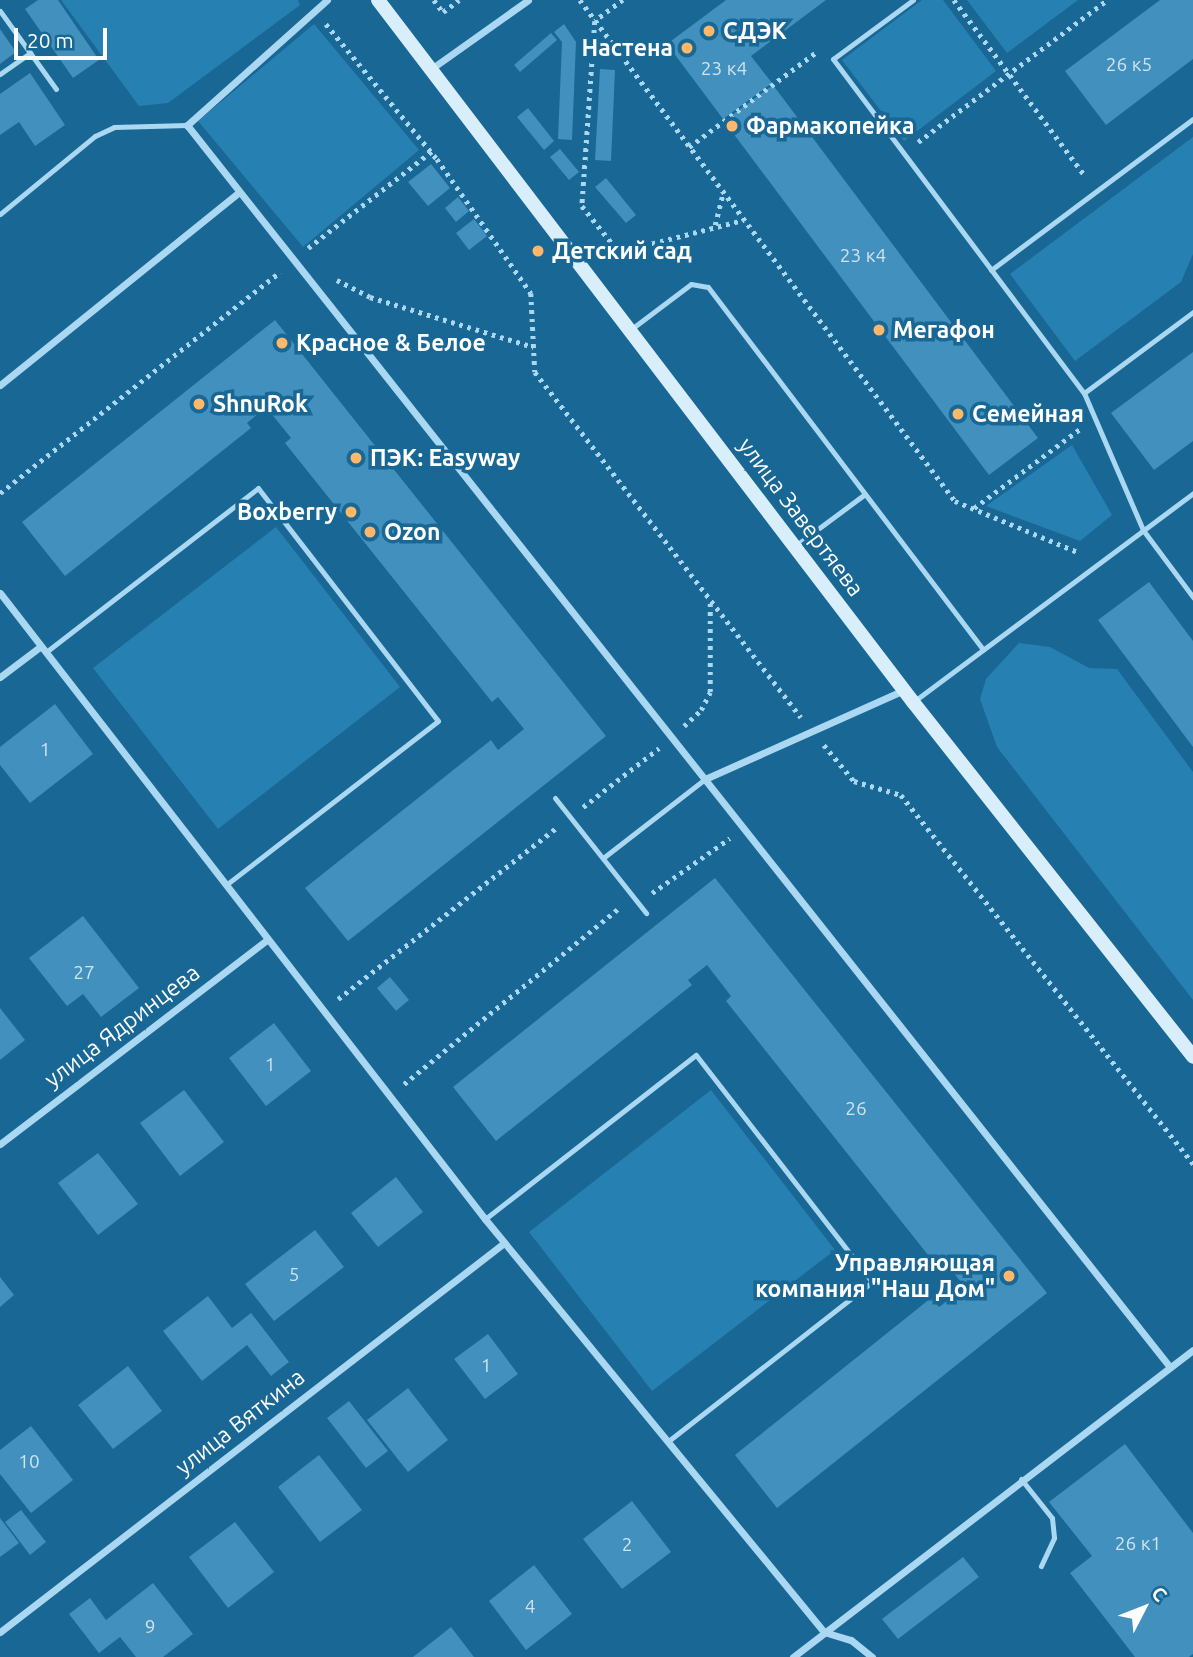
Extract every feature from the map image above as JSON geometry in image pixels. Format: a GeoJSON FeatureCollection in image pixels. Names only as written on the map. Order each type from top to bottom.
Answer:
{"type":"FeatureCollection","features":[{"type":"Feature","properties":{"kind":"main road","name":"улица Завертяева"},"geometry":{"type":"LineString","coordinates":[[378,0],[909,696],[1193,1057]]}},
{"type":"Feature","properties":{"kind":"street"},"geometry":{"type":"LineString","coordinates":[[327,0],[187,125],[1170,1367]]}},
{"type":"Feature","properties":{"kind":"street"},"geometry":{"type":"LineString","coordinates":[[431,69],[528,0]]}},
{"type":"Feature","properties":{"kind":"street"},"geometry":{"type":"LineString","coordinates":[[0,385],[239,192]]}},
{"type":"Feature","properties":{"kind":"street"},"geometry":{"type":"LineString","coordinates":[[0,593],[485,1219],[824,1632],[851,1640],[871,1657]]}},
{"type":"Feature","properties":{"kind":"street"},"geometry":{"type":"LineString","coordinates":[[0,677],[43,649]]}},
{"type":"Feature","properties":{"kind":"street"},"geometry":{"type":"LineString","coordinates":[[705,779],[812,731],[909,696]]}},
{"type":"Feature","properties":{"kind":"street","name":"улица Ядринцева"},"geometry":{"type":"LineString","coordinates":[[0,1144],[268,939]]}},
{"type":"Feature","properties":{"kind":"street","name":"улица Вяткина"},"geometry":{"type":"LineString","coordinates":[[0,1632],[504,1242]]}},
{"type":"Feature","properties":{"kind":"street"},"geometry":{"type":"LineString","coordinates":[[793,1657],[1021,1479],[1170,1367],[1192,1354]]}},
{"type":"Feature","properties":{"kind":"lane"},"geometry":{"type":"LineString","coordinates":[[912,0],[833,59],[1084,393],[1143,530],[1193,597]]}},
{"type":"Feature","properties":{"kind":"lane"},"geometry":{"type":"LineString","coordinates":[[0,12],[56,89]]}},
{"type":"Feature","properties":{"kind":"lane"},"geometry":{"type":"LineString","coordinates":[[0,74],[30,53]]}},
{"type":"Feature","properties":{"kind":"lane"},"geometry":{"type":"LineString","coordinates":[[991,270],[1193,119]]}},
{"type":"Feature","properties":{"kind":"lane"},"geometry":{"type":"LineString","coordinates":[[0,214],[95,136],[114,127],[187,125]]}},
{"type":"Feature","properties":{"kind":"lane"},"geometry":{"type":"LineString","coordinates":[[630,330],[691,284],[708,287],[984,649]]}},
{"type":"Feature","properties":{"kind":"lane"},"geometry":{"type":"LineString","coordinates":[[1084,393],[1193,312]]}},
{"type":"Feature","properties":{"kind":"lane"},"geometry":{"type":"LineString","coordinates":[[43,649],[258,488],[438,721],[226,885]]}},
{"type":"Feature","properties":{"kind":"lane"},"geometry":{"type":"LineString","coordinates":[[909,696],[984,649],[1193,493]]}},
{"type":"Feature","properties":{"kind":"lane"},"geometry":{"type":"LineString","coordinates":[[795,546],[865,494]]}},
{"type":"Feature","properties":{"kind":"lane"},"geometry":{"type":"LineString","coordinates":[[603,858],[705,779]]}},
{"type":"Feature","properties":{"kind":"lane"},"geometry":{"type":"LineString","coordinates":[[555,798],[646,914]]}},
{"type":"Feature","properties":{"kind":"lane"},"geometry":{"type":"LineString","coordinates":[[485,1219],[696,1055],[872,1282],[667,1441]]}},
{"type":"Feature","properties":{"kind":"lane"},"geometry":{"type":"LineString","coordinates":[[1021,1479],[1052,1518],[1054,1538],[1041,1566]]}},
{"type":"Feature","properties":{"kind":"path"},"geometry":{"type":"LineString","coordinates":[[433,0],[443,12],[459,0]]}},
{"type":"Feature","properties":{"kind":"path"},"geometry":{"type":"LineString","coordinates":[[580,0],[955,501],[1100,562]]}},
{"type":"Feature","properties":{"kind":"path"},"geometry":{"type":"LineString","coordinates":[[623,0],[595,21],[582,206],[618,252],[715,225],[744,220]]}},
{"type":"Feature","properties":{"kind":"path"},"geometry":{"type":"LineString","coordinates":[[954,0],[1097,191]]}},
{"type":"Feature","properties":{"kind":"path"},"geometry":{"type":"LineString","coordinates":[[903,153],[1108,0]]}},
{"type":"Feature","properties":{"kind":"path"},"geometry":{"type":"LineString","coordinates":[[315,11],[432,152],[531,293],[536,372],[812,731],[854,781],[901,795],[1193,1164]]}},
{"type":"Feature","properties":{"kind":"path"},"geometry":{"type":"LineString","coordinates":[[690,147],[824,46],[833,59]]}},
{"type":"Feature","properties":{"kind":"path"},"geometry":{"type":"LineString","coordinates":[[0,493],[432,152]]}},
{"type":"Feature","properties":{"kind":"path"},"geometry":{"type":"LineString","coordinates":[[715,225],[723,192]]}},
{"type":"Feature","properties":{"kind":"path"},"geometry":{"type":"LineString","coordinates":[[306,249],[312,257]]}},
{"type":"Feature","properties":{"kind":"path"},"geometry":{"type":"LineString","coordinates":[[332,277],[370,297],[534,347]]}},
{"type":"Feature","properties":{"kind":"path"},"geometry":{"type":"LineString","coordinates":[[974,508],[1095,418]]}},
{"type":"Feature","properties":{"kind":"path"},"geometry":{"type":"LineString","coordinates":[[390,1096],[634,897],[669,884],[743,828]]}},
{"type":"Feature","properties":{"kind":"shaded area"},"geometry":{"type":"Polygon","coordinates":[[[61,0],[298,0],[300,5],[168,103],[139,106],[61,0]]]}},
{"type":"Feature","properties":{"kind":"shaded area"},"geometry":{"type":"Polygon","coordinates":[[[922,0],[943,0],[996,71],[904,141],[842,60],[922,0]]]}},
{"type":"Feature","properties":{"kind":"shaded area"},"geometry":{"type":"Polygon","coordinates":[[[967,0],[1078,0],[1007,53],[967,0]]]}},
{"type":"Feature","properties":{"kind":"shaded area"},"geometry":{"type":"Polygon","coordinates":[[[314,24],[419,150],[303,247],[198,121],[314,24]]]}},
{"type":"Feature","properties":{"kind":"shaded area"},"geometry":{"type":"Polygon","coordinates":[[[1193,137],[1193,254],[1181,282],[1075,361],[1010,274],[1193,137]]]}},
{"type":"Feature","properties":{"kind":"shaded area"},"geometry":{"type":"Polygon","coordinates":[[[1072,445],[1112,515],[1080,541],[986,506],[1072,445]]]}},
{"type":"Feature","properties":{"kind":"shaded area"},"geometry":{"type":"Polygon","coordinates":[[[276,527],[400,687],[218,829],[93,668],[276,527]]]}},
{"type":"Feature","properties":{"kind":"shaded area"},"geometry":{"type":"Polygon","coordinates":[[[1019,643],[1050,647],[1089,668],[1117,669],[1193,772],[1193,1000],[997,747],[980,699],[986,679],[1019,643]]]}},
{"type":"Feature","properties":{"kind":"shaded area"},"geometry":{"type":"Polygon","coordinates":[[[711,1090],[835,1250],[652,1391],[529,1232],[711,1090]]]}},
{"type":"Feature","properties":{"kind":"building"},"geometry":{"type":"Polygon","coordinates":[[[38,0],[58,0],[99,60],[73,78],[25,9],[38,0]]]}},
{"type":"Feature","properties":{"kind":"building"},"geometry":{"type":"Polygon","coordinates":[[[726,0],[826,0],[751,56],[772,83],[723,119],[667,44],[726,0]]]}},
{"type":"Feature","properties":{"kind":"building"},"geometry":{"type":"Polygon","coordinates":[[[1160,0],[1193,0],[1193,59],[1106,125],[1065,71],[1160,0]]]}},
{"type":"Feature","properties":{"kind":"building"},"geometry":{"type":"Polygon","coordinates":[[[564,24],[576,42],[572,140],[558,139],[562,42],[554,32],[564,24]]]}},
{"type":"Feature","properties":{"kind":"building"},"geometry":{"type":"Polygon","coordinates":[[[0,29],[16,52],[0,64],[0,29]]]}},
{"type":"Feature","properties":{"kind":"building"},"geometry":{"type":"Polygon","coordinates":[[[551,33],[557,40],[520,72],[514,65],[551,33]]]}},
{"type":"Feature","properties":{"kind":"building"},"geometry":{"type":"Polygon","coordinates":[[[600,69],[615,70],[611,161],[595,160],[600,69]]]}},
{"type":"Feature","properties":{"kind":"building"},"geometry":{"type":"Polygon","coordinates":[[[30,73],[65,125],[35,146],[19,122],[0,135],[0,94],[30,73]]]}},
{"type":"Feature","properties":{"kind":"building"},"geometry":{"type":"Polygon","coordinates":[[[773,85],[1038,438],[989,475],[724,121],[773,85]]]}},
{"type":"Feature","properties":{"kind":"building"},"geometry":{"type":"Polygon","coordinates":[[[528,108],[554,141],[544,150],[517,117],[528,108]]]}},
{"type":"Feature","properties":{"kind":"building"},"geometry":{"type":"Polygon","coordinates":[[[560,149],[579,172],[569,180],[550,157],[560,149]]]}},
{"type":"Feature","properties":{"kind":"building"},"geometry":{"type":"Polygon","coordinates":[[[431,164],[450,188],[428,206],[408,182],[431,164]]]}},
{"type":"Feature","properties":{"kind":"building"},"geometry":{"type":"Polygon","coordinates":[[[606,178],[636,215],[626,223],[595,187],[606,178]]]}},
{"type":"Feature","properties":{"kind":"building"},"geometry":{"type":"Polygon","coordinates":[[[458,197],[469,211],[456,222],[445,208],[458,197]]]}},
{"type":"Feature","properties":{"kind":"building"},"geometry":{"type":"Polygon","coordinates":[[[474,219],[487,236],[469,250],[456,233],[474,219]]]}},
{"type":"Feature","properties":{"kind":"building"},"geometry":{"type":"Polygon","coordinates":[[[275,320],[606,736],[348,941],[305,888],[491,740],[498,750],[524,729],[498,697],[492,702],[285,443],[291,438],[266,407],[247,423],[251,428],[65,576],[22,522],[275,320]]]}},
{"type":"Feature","properties":{"kind":"building"},"geometry":{"type":"Polygon","coordinates":[[[1193,352],[1193,441],[1154,470],[1111,413],[1193,352]]]}},
{"type":"Feature","properties":{"kind":"building"},"geometry":{"type":"Polygon","coordinates":[[[1149,582],[1193,641],[1193,747],[1098,620],[1149,582]]]}},
{"type":"Feature","properties":{"kind":"building"},"geometry":{"type":"Polygon","coordinates":[[[55,704],[93,754],[30,803],[0,765],[0,747],[55,704]]]}},
{"type":"Feature","properties":{"kind":"building"},"geometry":{"type":"Polygon","coordinates":[[[715,878],[1047,1293],[777,1508],[735,1455],[931,1298],[939,1307],[965,1287],[939,1255],[932,1260],[726,1001],[731,996],[707,965],[688,980],[692,985],[496,1141],[453,1087],[715,878]]]}},
{"type":"Feature","properties":{"kind":"building"},"geometry":{"type":"Polygon","coordinates":[[[83,916],[139,988],[101,1017],[83,994],[67,1006],[29,958],[83,916]]]}},
{"type":"Feature","properties":{"kind":"building"},"geometry":{"type":"Polygon","coordinates":[[[390,977],[409,1000],[396,1011],[377,988],[390,977]]]}},
{"type":"Feature","properties":{"kind":"building"},"geometry":{"type":"Polygon","coordinates":[[[0,1008],[25,1040],[0,1060],[0,1008]]]}},
{"type":"Feature","properties":{"kind":"building"},"geometry":{"type":"Polygon","coordinates":[[[274,1023],[311,1071],[266,1106],[229,1058],[274,1023]]]}},
{"type":"Feature","properties":{"kind":"building"},"geometry":{"type":"Polygon","coordinates":[[[184,1090],[224,1142],[180,1176],[140,1123],[184,1090]]]}},
{"type":"Feature","properties":{"kind":"building"},"geometry":{"type":"Polygon","coordinates":[[[98,1153],[138,1204],[98,1235],[58,1183],[98,1153]]]}},
{"type":"Feature","properties":{"kind":"building"},"geometry":{"type":"Polygon","coordinates":[[[396,1177],[423,1212],[378,1247],[351,1213],[396,1177]]]}},
{"type":"Feature","properties":{"kind":"building"},"geometry":{"type":"Polygon","coordinates":[[[315,1230],[344,1267],[274,1321],[245,1284],[315,1230]]]}},
{"type":"Feature","properties":{"kind":"building"},"geometry":{"type":"Polygon","coordinates":[[[0,1277],[14,1295],[0,1307],[0,1277]]]}},
{"type":"Feature","properties":{"kind":"building"},"geometry":{"type":"Polygon","coordinates":[[[208,1296],[232,1328],[251,1313],[289,1362],[271,1376],[247,1345],[202,1381],[163,1331],[208,1296]]]}},
{"type":"Feature","properties":{"kind":"building"},"geometry":{"type":"Polygon","coordinates":[[[488,1334],[518,1374],[485,1399],[454,1359],[488,1334]]]}},
{"type":"Feature","properties":{"kind":"building"},"geometry":{"type":"Polygon","coordinates":[[[128,1366],[162,1411],[113,1449],[78,1405],[128,1366]]]}},
{"type":"Feature","properties":{"kind":"building"},"geometry":{"type":"Polygon","coordinates":[[[408,1388],[448,1440],[408,1472],[367,1420],[408,1388]]]}},
{"type":"Feature","properties":{"kind":"building"},"geometry":{"type":"Polygon","coordinates":[[[349,1401],[388,1451],[366,1468],[327,1418],[349,1401]]]}},
{"type":"Feature","properties":{"kind":"building"},"geometry":{"type":"Polygon","coordinates":[[[31,1426],[73,1480],[31,1513],[0,1474],[0,1450],[31,1426]]]}},
{"type":"Feature","properties":{"kind":"building"},"geometry":{"type":"Polygon","coordinates":[[[1125,1444],[1193,1533],[1193,1654],[1189,1657],[1135,1657],[1070,1573],[1092,1556],[1049,1502],[1125,1444]]]}},
{"type":"Feature","properties":{"kind":"building"},"geometry":{"type":"Polygon","coordinates":[[[319,1455],[362,1510],[320,1542],[278,1487],[319,1455]]]}},
{"type":"Feature","properties":{"kind":"building"},"geometry":{"type":"Polygon","coordinates":[[[632,1501],[671,1552],[622,1589],[583,1539],[632,1501]]]}},
{"type":"Feature","properties":{"kind":"building"},"geometry":{"type":"Polygon","coordinates":[[[21,1510],[46,1542],[30,1555],[5,1522],[21,1510]]]}},
{"type":"Feature","properties":{"kind":"building"},"geometry":{"type":"Polygon","coordinates":[[[0,1518],[19,1543],[0,1557],[0,1518]]]}},
{"type":"Feature","properties":{"kind":"building"},"geometry":{"type":"Polygon","coordinates":[[[235,1522],[274,1572],[228,1608],[189,1557],[235,1522]]]}},
{"type":"Feature","properties":{"kind":"building"},"geometry":{"type":"Polygon","coordinates":[[[963,1557],[979,1577],[898,1639],[882,1619],[963,1557]]]}},
{"type":"Feature","properties":{"kind":"building"},"geometry":{"type":"Polygon","coordinates":[[[534,1565],[572,1614],[526,1650],[489,1601],[534,1565]]]}},
{"type":"Feature","properties":{"kind":"building"},"geometry":{"type":"Polygon","coordinates":[[[153,1583],[193,1634],[163,1657],[136,1657],[120,1637],[99,1653],[69,1614],[90,1598],[106,1620],[153,1583]]]}},
{"type":"Feature","properties":{"kind":"building"},"geometry":{"type":"Polygon","coordinates":[[[451,1627],[474,1657],[413,1657],[451,1627]]]}},
{"type":"Feature","properties":{"kind":"place","name":"СДЭК"},"geometry":{"type":"Point","coordinates":[709,31]}},
{"type":"Feature","properties":{"kind":"place","name":"Настена"},"geometry":{"type":"Point","coordinates":[687,48]}},
{"type":"Feature","properties":{"kind":"place","name":"Фармакопейка"},"geometry":{"type":"Point","coordinates":[732,126]}},
{"type":"Feature","properties":{"kind":"place","name":"Детский сад"},"geometry":{"type":"Point","coordinates":[538,251]}},
{"type":"Feature","properties":{"kind":"place","name":"Мегафон"},"geometry":{"type":"Point","coordinates":[879,330]}},
{"type":"Feature","properties":{"kind":"place","name":"Красное & Белое"},"geometry":{"type":"Point","coordinates":[282,343]}},
{"type":"Feature","properties":{"kind":"place","name":"ShnuRok"},"geometry":{"type":"Point","coordinates":[199,404]}},
{"type":"Feature","properties":{"kind":"place","name":"Семейная"},"geometry":{"type":"Point","coordinates":[958,414]}},
{"type":"Feature","properties":{"kind":"place","name":"ПЭК: Easyway"},"geometry":{"type":"Point","coordinates":[356,458]}},
{"type":"Feature","properties":{"kind":"place","name":"Boxberry"},"geometry":{"type":"Point","coordinates":[351,512]}},
{"type":"Feature","properties":{"kind":"place","name":"Ozon"},"geometry":{"type":"Point","coordinates":[370,532]}},
{"type":"Feature","properties":{"kind":"place","name":"Управляющая компания \"Наш Дом\""},"geometry":{"type":"Point","coordinates":[1009,1276]}}]}
